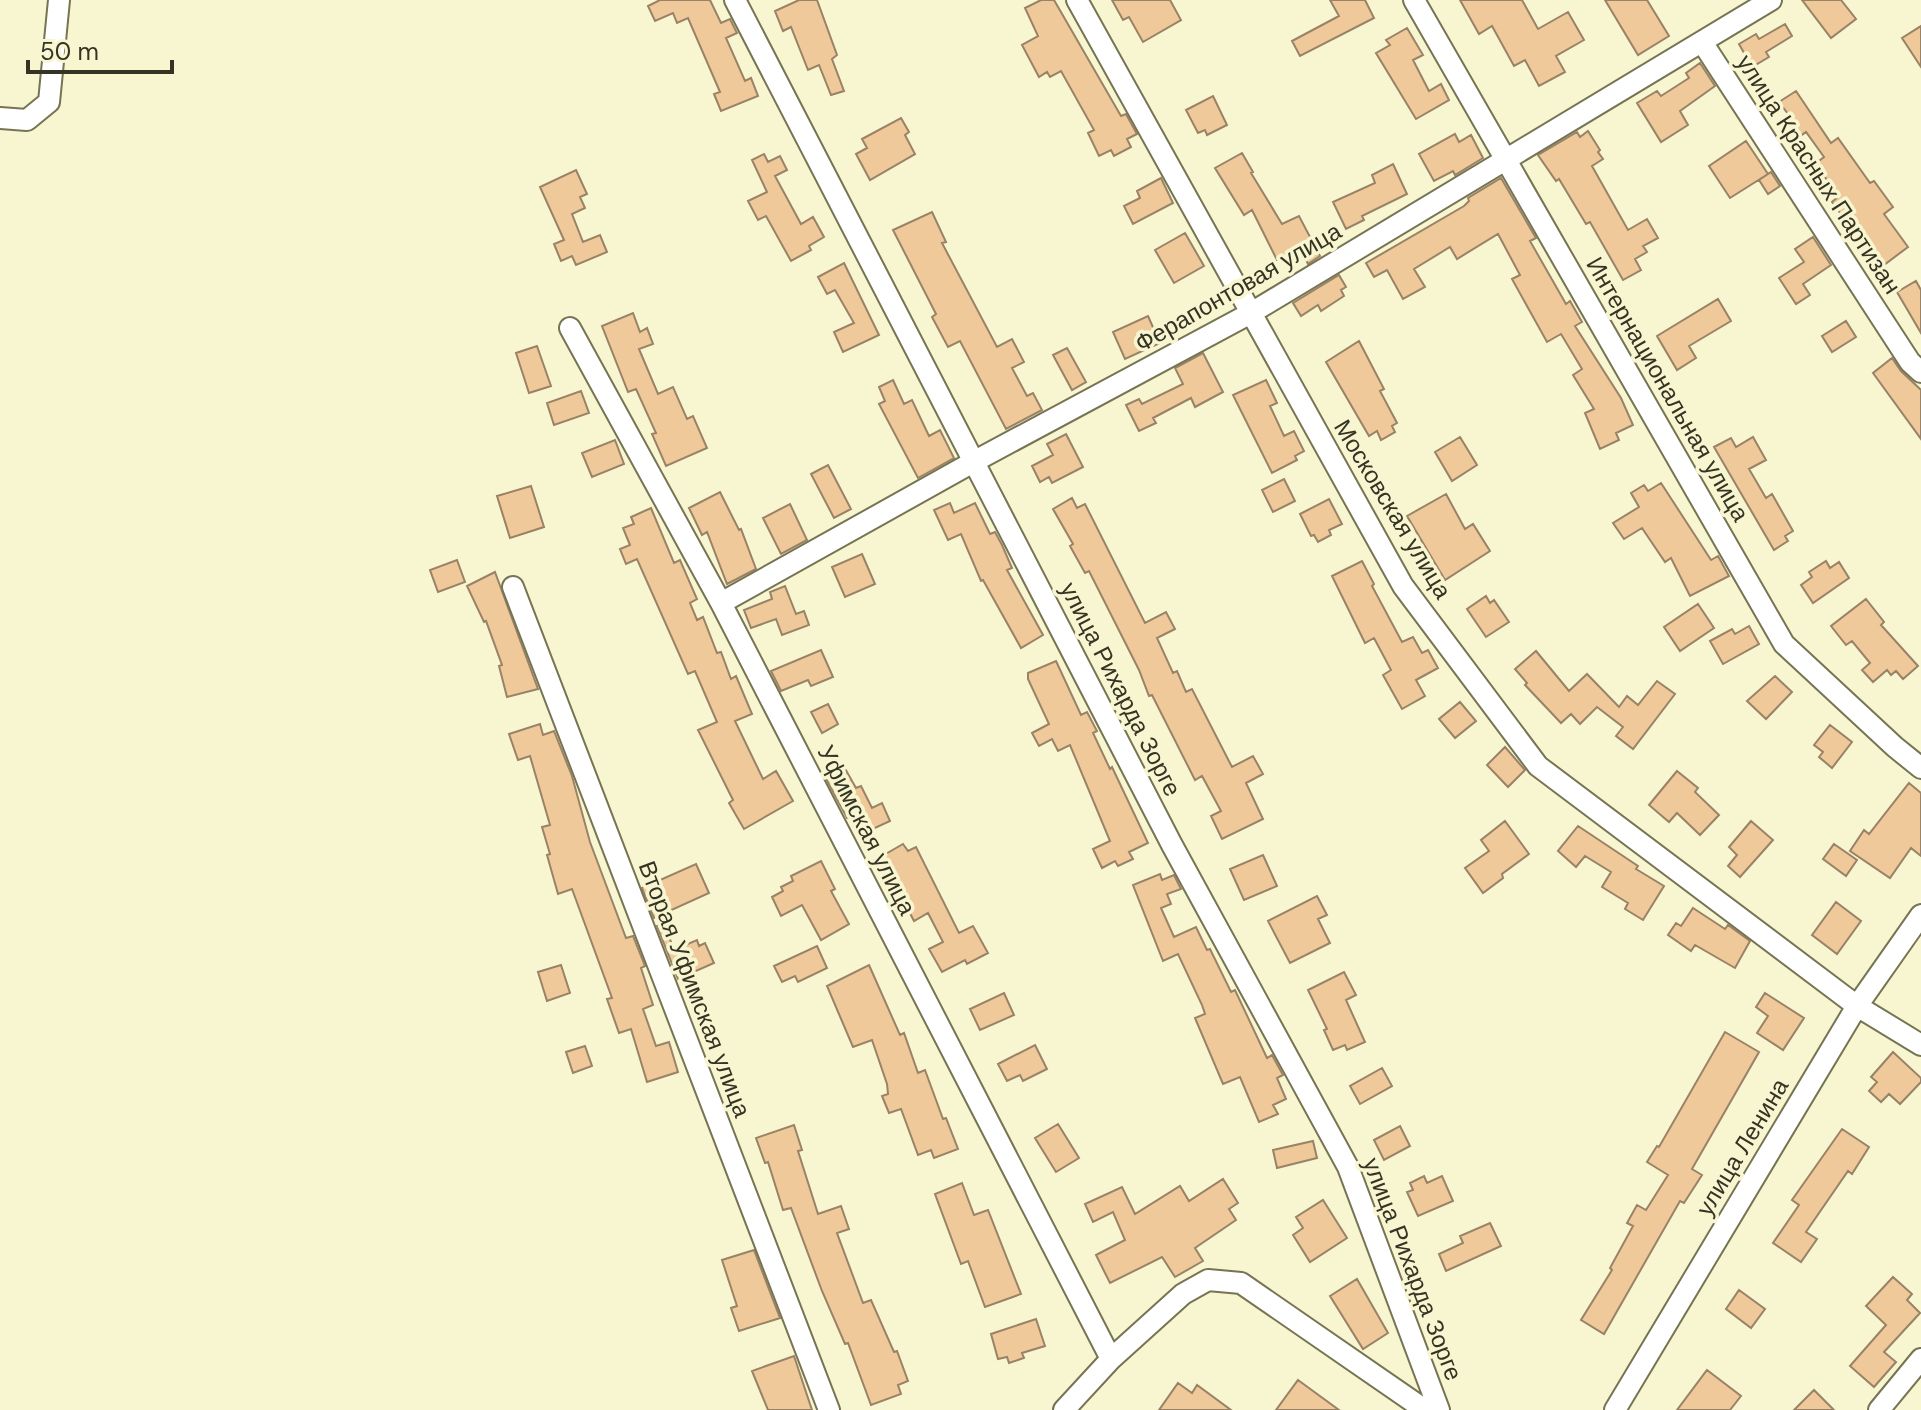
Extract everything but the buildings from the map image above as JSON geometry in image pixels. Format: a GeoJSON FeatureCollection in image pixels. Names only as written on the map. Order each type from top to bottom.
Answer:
{"type":"FeatureCollection","features":[{"type":"Feature","properties":{"kind":"street"},"geometry":{"type":"LineString","coordinates":[[0,118],[27,120],[49,102],[59,0]]}},
{"type":"Feature","properties":{"kind":"street","name":"улица Рихарда Зорге"},"geometry":{"type":"LineString","coordinates":[[735,0],[1172,845],[1348,1167],[1439,1410]]}},
{"type":"Feature","properties":{"kind":"street","name":"Московская улица"},"geometry":{"type":"LineString","coordinates":[[1077,0],[1403,586],[1538,766],[1857,1006],[1921,1045]]}},
{"type":"Feature","properties":{"kind":"street","name":"Интернациональная улица"},"geometry":{"type":"LineString","coordinates":[[1414,0],[1784,644],[1921,768]]}},
{"type":"Feature","properties":{"kind":"street","name":"Ферапонтовая улица"},"geometry":{"type":"LineString","coordinates":[[721,603],[975,461],[1251,313],[1771,0]]}},
{"type":"Feature","properties":{"kind":"street","name":"улица Красных Партизан"},"geometry":{"type":"LineString","coordinates":[[1702,42],[1910,362],[1921,372]]}},
{"type":"Feature","properties":{"kind":"street","name":"Уфимская улица"},"geometry":{"type":"LineString","coordinates":[[570,328],[721,603],[1111,1359]]}},
{"type":"Feature","properties":{"kind":"street","name":"Вторая Уфимская улица"},"geometry":{"type":"LineString","coordinates":[[513,587],[829,1410]]}},
{"type":"Feature","properties":{"kind":"street","name":"улица Ленина"},"geometry":{"type":"LineString","coordinates":[[1615,1410],[1857,1006],[1921,915]]}},
{"type":"Feature","properties":{"kind":"street"},"geometry":{"type":"LineString","coordinates":[[1064,1410],[1111,1359],[1183,1294],[1208,1280],[1241,1283],[1425,1410]]}},
{"type":"Feature","properties":{"kind":"street"},"geometry":{"type":"LineString","coordinates":[[1879,1410],[1921,1359]]}}]}
